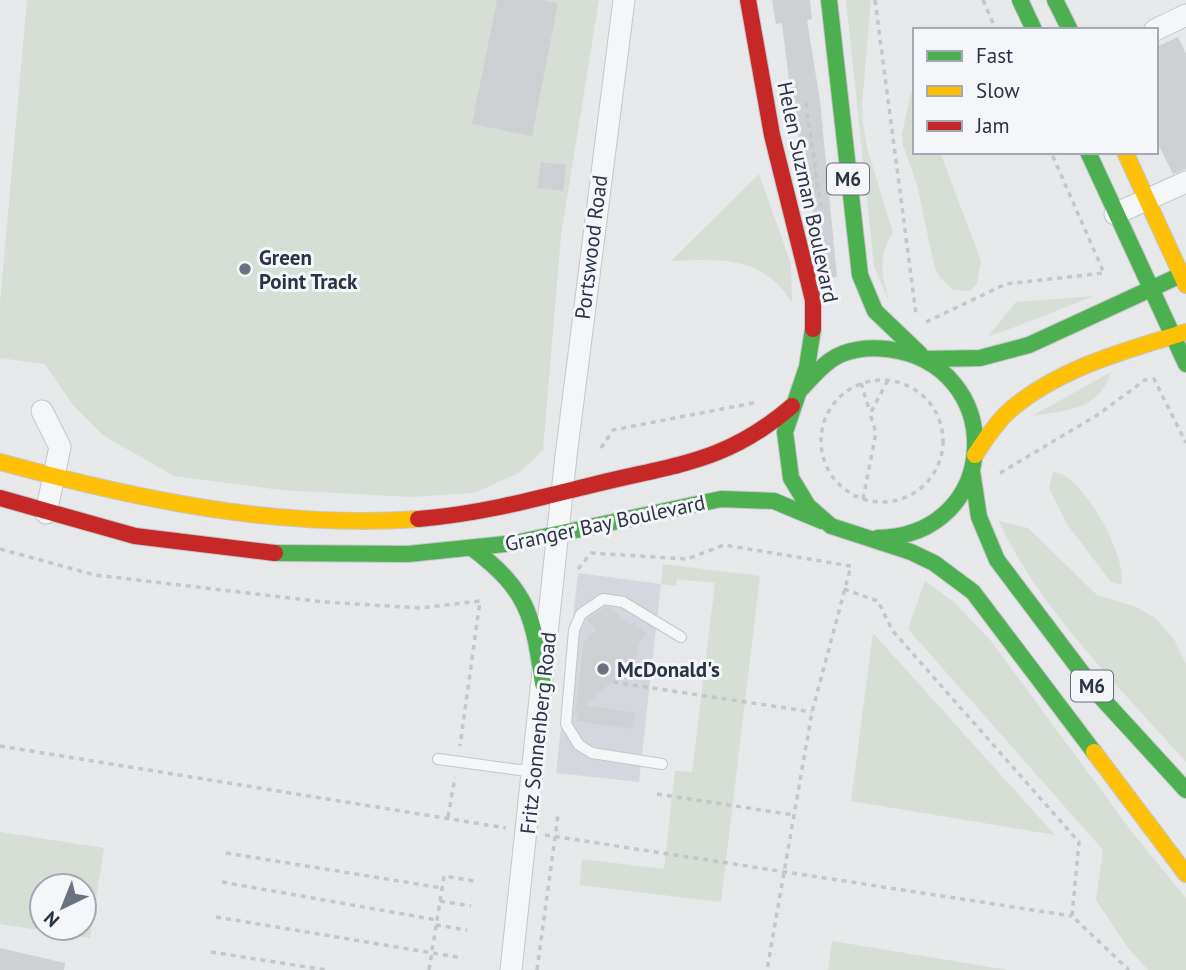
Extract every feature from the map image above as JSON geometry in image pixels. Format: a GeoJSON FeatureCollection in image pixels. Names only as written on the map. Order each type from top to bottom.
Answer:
{"type":"FeatureCollection","features":[{"type":"Feature","properties":{"kind":"main road","name":"Helen Suzman Boulevard"},"geometry":{"type":"LineString","coordinates":[[748,0],[772,135],[802,246],[813,300],[811,345],[785,432],[789,469],[803,498],[828,523],[848,533],[870,538],[934,563],[973,592],[1186,874]]}},
{"type":"Feature","properties":{"kind":"main road","name":"Helen Suzman Boulevard"},"geometry":{"type":"LineString","coordinates":[[829,0],[860,275],[875,311],[925,358],[949,376],[966,400],[975,427],[976,514],[986,543],[997,560],[1098,694],[1186,790]]}},
{"type":"Feature","properties":{"kind":"main road"},"geometry":{"type":"LineString","coordinates":[[1020,0],[1033,28]]}},
{"type":"Feature","properties":{"kind":"main road"},"geometry":{"type":"LineString","coordinates":[[1055,0],[1069,28]]}},
{"type":"Feature","properties":{"kind":"main road"},"geometry":{"type":"LineString","coordinates":[[1089,154],[1150,289],[1179,334],[1186,364]]}},
{"type":"Feature","properties":{"kind":"main road"},"geometry":{"type":"LineString","coordinates":[[925,358],[980,358],[1029,345],[1150,289],[1184,280],[1126,154]]}},
{"type":"Feature","properties":{"kind":"main road"},"geometry":{"type":"LineString","coordinates":[[974,463],[997,424],[1016,404],[1128,350],[1179,334]]}},
{"type":"Feature","properties":{"kind":"main road","name":"Helen Suzman Boulevard"},"geometry":{"type":"LineString","coordinates":[[796,399],[823,366],[857,350],[890,348],[925,358]]}},
{"type":"Feature","properties":{"kind":"main road","name":"Granger Bay Boulevard"},"geometry":{"type":"LineString","coordinates":[[0,462],[56,478],[195,508],[337,521],[467,514],[563,495],[727,453],[760,435],[796,399]]}},
{"type":"Feature","properties":{"kind":"main road","name":"Helen Suzman Boulevard"},"geometry":{"type":"LineString","coordinates":[[870,538],[902,536],[930,525],[956,502],[974,463]]}},
{"type":"Feature","properties":{"kind":"main road","name":"Granger Bay Boulevard"},"geometry":{"type":"LineString","coordinates":[[0,498],[135,536],[267,553],[337,556],[472,548],[558,536],[590,525],[706,501],[734,498],[774,501],[828,523]]}},
{"type":"Feature","properties":{"kind":"main road"},"geometry":{"type":"LineString","coordinates":[[472,548],[506,572],[523,593],[534,624],[543,684]]}},
{"type":"Feature","properties":{"kind":"street","name":"Portswood Road"},"geometry":{"type":"LineString","coordinates":[[563,495],[589,259],[624,0]]}},
{"type":"Feature","properties":{"kind":"street"},"geometry":{"type":"LineString","coordinates":[[1158,29],[1186,15]]}},
{"type":"Feature","properties":{"kind":"street"},"geometry":{"type":"LineString","coordinates":[[1115,214],[1186,182]]}},
{"type":"Feature","properties":{"kind":"street"},"geometry":{"type":"LineString","coordinates":[[42,411],[60,447],[56,478],[46,513]]}},
{"type":"Feature","properties":{"kind":"street","name":"Fritz Sonnenberg Road"},"geometry":{"type":"LineString","coordinates":[[511,970],[563,495]]}},
{"type":"Feature","properties":{"kind":"lane"},"geometry":{"type":"LineString","coordinates":[[662,764],[592,753],[579,745],[566,724],[572,640],[581,614],[603,598],[623,602],[681,637]]}},
{"type":"Feature","properties":{"kind":"lane"},"geometry":{"type":"LineString","coordinates":[[438,758],[534,772]]}},
{"type":"Feature","properties":{"kind":"path"},"geometry":{"type":"LineString","coordinates":[[876,0],[917,326],[1006,285],[1104,273],[1052,154]]}},
{"type":"Feature","properties":{"kind":"path"},"geometry":{"type":"LineString","coordinates":[[983,0],[995,28]]}},
{"type":"Feature","properties":{"kind":"path"},"geometry":{"type":"LineString","coordinates":[[806,103],[822,210]]}},
{"type":"Feature","properties":{"kind":"path"},"geometry":{"type":"LineString","coordinates":[[870,414],[892,372]]}},
{"type":"Feature","properties":{"kind":"path"},"geometry":{"type":"LineString","coordinates":[[859,376],[876,433],[863,499]]}},
{"type":"Feature","properties":{"kind":"path"},"geometry":{"type":"LineString","coordinates":[[997,475],[1099,414],[1145,380],[1154,379],[1186,443]]}},
{"type":"Feature","properties":{"kind":"path"},"geometry":{"type":"LineString","coordinates":[[888,380],[913,388],[931,404],[941,426],[942,450],[932,475],[914,493],[889,502],[863,499],[849,493],[828,471],[820,442],[822,426],[834,402],[861,383],[888,380]]}},
{"type":"Feature","properties":{"kind":"path"},"geometry":{"type":"LineString","coordinates":[[601,448],[613,430],[765,400]]}},
{"type":"Feature","properties":{"kind":"path"},"geometry":{"type":"LineString","coordinates":[[579,569],[591,554],[687,559],[724,545],[851,566],[812,712],[767,970]]}},
{"type":"Feature","properties":{"kind":"path"},"geometry":{"type":"LineString","coordinates":[[0,549],[95,575],[324,602],[420,608],[480,601],[448,817]]}},
{"type":"Feature","properties":{"kind":"path"},"geometry":{"type":"LineString","coordinates":[[844,589],[878,601],[892,630],[1079,842],[1072,916]]}},
{"type":"Feature","properties":{"kind":"path"},"geometry":{"type":"LineString","coordinates":[[612,682],[812,712]]}},
{"type":"Feature","properties":{"kind":"path"},"geometry":{"type":"LineString","coordinates":[[0,746],[448,817],[556,837],[1072,916],[1129,970]]}},
{"type":"Feature","properties":{"kind":"path"},"geometry":{"type":"LineString","coordinates":[[657,794],[794,815]]}},
{"type":"Feature","properties":{"kind":"path"},"geometry":{"type":"LineString","coordinates":[[537,970],[558,815]]}},
{"type":"Feature","properties":{"kind":"path"},"geometry":{"type":"LineString","coordinates":[[226,853],[442,888]]}},
{"type":"Feature","properties":{"kind":"path"},"geometry":{"type":"LineString","coordinates":[[429,970],[444,876],[474,881]]}},
{"type":"Feature","properties":{"kind":"path"},"geometry":{"type":"LineString","coordinates":[[222,882],[467,930]]}},
{"type":"Feature","properties":{"kind":"path"},"geometry":{"type":"LineString","coordinates":[[440,901],[471,906]]}},
{"type":"Feature","properties":{"kind":"path"},"geometry":{"type":"LineString","coordinates":[[216,917],[463,958]]}},
{"type":"Feature","properties":{"kind":"path"},"geometry":{"type":"LineString","coordinates":[[211,952],[326,970]]}},
{"type":"Feature","properties":{"kind":"shaded area","name":"Green Point Track"},"geometry":{"type":"Polygon","coordinates":[[[27,0],[599,0],[561,235],[543,450],[519,473],[474,493],[410,497],[281,490],[174,476],[104,436],[72,404],[45,364],[0,358],[0,303],[27,0]]]}},
{"type":"Feature","properties":{"kind":"shaded area"},"geometry":{"type":"Polygon","coordinates":[[[846,0],[871,0],[862,105],[863,123],[867,148],[893,233],[885,250],[882,266],[889,301],[874,266],[846,0]]]}},
{"type":"Feature","properties":{"kind":"shaded area"},"geometry":{"type":"Polygon","coordinates":[[[913,93],[913,154],[941,154],[981,261],[977,283],[970,291],[953,290],[939,276],[934,265],[917,185],[903,145],[902,134],[913,93]]]}},
{"type":"Feature","properties":{"kind":"shaded area"},"geometry":{"type":"Polygon","coordinates":[[[759,174],[791,264],[792,302],[767,275],[739,263],[671,261],[759,174]]]}},
{"type":"Feature","properties":{"kind":"shaded area"},"geometry":{"type":"Polygon","coordinates":[[[1094,296],[1002,332],[988,336],[1016,302],[1094,296]]]}},
{"type":"Feature","properties":{"kind":"shaded area"},"geometry":{"type":"Polygon","coordinates":[[[1111,372],[1105,385],[1090,401],[1069,410],[1032,416],[1111,372]]]}},
{"type":"Feature","properties":{"kind":"shaded area"},"geometry":{"type":"Polygon","coordinates":[[[1053,472],[1065,476],[1077,486],[1101,519],[1118,557],[1122,573],[1121,585],[1111,582],[1067,524],[1049,488],[1053,472]]]}},
{"type":"Feature","properties":{"kind":"shaded area"},"geometry":{"type":"Polygon","coordinates":[[[999,521],[1028,528],[1097,595],[1136,607],[1155,618],[1174,639],[1186,664],[1186,762],[1059,617],[1016,553],[999,521]]]}},
{"type":"Feature","properties":{"kind":"shaded area"},"geometry":{"type":"Polygon","coordinates":[[[663,564],[760,576],[721,902],[580,885],[582,859],[664,869],[675,771],[692,772],[715,583],[677,579],[676,586],[661,584],[663,564]]]}},
{"type":"Feature","properties":{"kind":"shaded area"},"geometry":{"type":"Polygon","coordinates":[[[578,573],[661,584],[639,782],[556,773],[578,573]]]}},
{"type":"Feature","properties":{"kind":"shaded area"},"geometry":{"type":"Polygon","coordinates":[[[925,581],[954,602],[991,641],[1132,832],[1186,898],[1186,970],[1148,970],[1128,948],[1096,900],[1103,850],[908,629],[925,581]]]}},
{"type":"Feature","properties":{"kind":"shaded area"},"geometry":{"type":"Polygon","coordinates":[[[873,633],[1055,835],[851,801],[873,633]]]}},
{"type":"Feature","properties":{"kind":"shaded area"},"geometry":{"type":"Polygon","coordinates":[[[0,832],[104,848],[98,887],[98,872],[28,872],[28,928],[0,924],[0,832]]]}},
{"type":"Feature","properties":{"kind":"shaded area"},"geometry":{"type":"Polygon","coordinates":[[[832,941],[1008,970],[828,970],[832,941]]]}},
{"type":"Feature","properties":{"kind":"building"},"geometry":{"type":"Polygon","coordinates":[[[497,0],[541,0],[558,3],[532,136],[472,124],[497,0]]]}},
{"type":"Feature","properties":{"kind":"building"},"geometry":{"type":"Polygon","coordinates":[[[772,0],[810,0],[812,19],[807,20],[820,101],[837,277],[827,279],[792,105],[782,23],[776,24],[772,0]]]}},
{"type":"Feature","properties":{"kind":"building"},"geometry":{"type":"Polygon","coordinates":[[[1178,37],[1186,54],[1186,169],[1173,174],[1158,144],[1158,46],[1178,37]]]}},
{"type":"Feature","properties":{"kind":"building"},"geometry":{"type":"Polygon","coordinates":[[[541,162],[566,165],[563,191],[537,188],[541,162]]]}},
{"type":"Feature","properties":{"kind":"building","name":"McDonald's"},"geometry":{"type":"Polygon","coordinates":[[[605,607],[612,608],[630,626],[634,622],[646,634],[640,641],[635,662],[585,705],[635,713],[632,729],[577,721],[579,711],[575,714],[584,642],[596,630],[587,620],[605,607]]]}},
{"type":"Feature","properties":{"kind":"building"},"geometry":{"type":"Polygon","coordinates":[[[0,948],[65,963],[64,970],[0,970],[0,948]]]}},
{"type":"Feature","properties":{"kind":"traffic: fast"},"geometry":{"type":"LineString","coordinates":[[829,0],[860,275],[875,311],[920,354]]}},
{"type":"Feature","properties":{"kind":"traffic: fast"},"geometry":{"type":"LineString","coordinates":[[1020,0],[1033,28]]}},
{"type":"Feature","properties":{"kind":"traffic: fast"},"geometry":{"type":"LineString","coordinates":[[1055,0],[1069,28]]}},
{"type":"Feature","properties":{"kind":"traffic: fast"},"geometry":{"type":"LineString","coordinates":[[1089,154],[1186,364]]}},
{"type":"Feature","properties":{"kind":"traffic: fast"},"geometry":{"type":"LineString","coordinates":[[927,359],[980,358],[1029,345],[1181,275]]}},
{"type":"Feature","properties":{"kind":"traffic: fast"},"geometry":{"type":"LineString","coordinates":[[813,329],[807,367],[785,432],[791,478],[808,506],[831,526],[911,552],[934,563],[973,592],[1094,752]]}},
{"type":"Feature","properties":{"kind":"traffic: fast"},"geometry":{"type":"LineString","coordinates":[[800,390],[837,356],[858,350],[887,349],[927,361],[954,384],[970,414],[975,448],[968,481],[949,510],[919,530],[877,538]]}},
{"type":"Feature","properties":{"kind":"traffic: fast"},"geometry":{"type":"LineString","coordinates":[[972,471],[979,517],[997,560],[1098,694],[1186,790]]}},
{"type":"Feature","properties":{"kind":"traffic: fast"},"geometry":{"type":"LineString","coordinates":[[275,553],[408,554],[515,543],[721,499],[774,501],[822,521]]}},
{"type":"Feature","properties":{"kind":"traffic: fast"},"geometry":{"type":"LineString","coordinates":[[472,548],[506,578],[525,607],[536,640],[543,684]]}},
{"type":"Feature","properties":{"kind":"traffic: slow"},"geometry":{"type":"LineString","coordinates":[[1126,154],[1186,285]]}},
{"type":"Feature","properties":{"kind":"traffic: slow"},"geometry":{"type":"LineString","coordinates":[[975,455],[1008,412],[1048,384],[1092,363],[1186,332]]}},
{"type":"Feature","properties":{"kind":"traffic: slow"},"geometry":{"type":"LineString","coordinates":[[0,462],[102,488],[207,508],[312,520],[418,519]]}},
{"type":"Feature","properties":{"kind":"traffic: slow"},"geometry":{"type":"LineString","coordinates":[[1094,752],[1186,874]]}},
{"type":"Feature","properties":{"kind":"traffic: jam"},"geometry":{"type":"LineString","coordinates":[[748,0],[772,135],[813,300],[813,329]]}},
{"type":"Feature","properties":{"kind":"traffic: jam"},"geometry":{"type":"LineString","coordinates":[[418,519],[464,514],[508,505],[676,466],[745,439],[792,406]]}},
{"type":"Feature","properties":{"kind":"traffic: jam"},"geometry":{"type":"LineString","coordinates":[[0,498],[135,536],[275,553]]}},
{"type":"Feature","properties":{"kind":"place","name":"Green Point Track"},"geometry":{"type":"Point","coordinates":[245,269]}},
{"type":"Feature","properties":{"kind":"place","name":"McDonald's"},"geometry":{"type":"Point","coordinates":[603,669]}}]}
